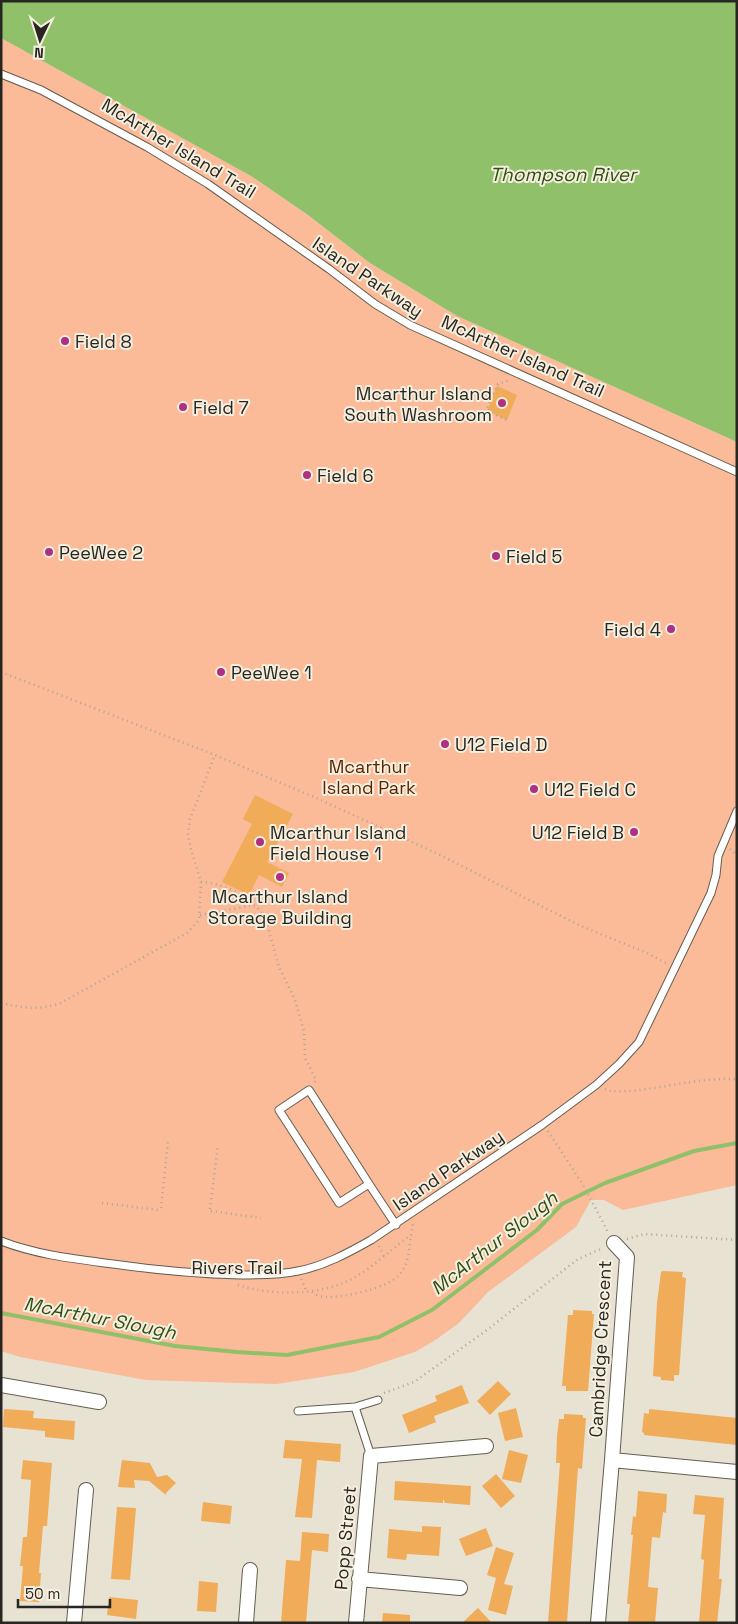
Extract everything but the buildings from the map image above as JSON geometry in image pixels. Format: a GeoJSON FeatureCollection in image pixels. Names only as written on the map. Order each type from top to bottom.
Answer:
{"type":"FeatureCollection","features":[{"type":"Feature","properties":{"kind":"street","name":"Cambridge Crescent"},"geometry":{"type":"LineString","coordinates":[[598,1623],[627,1257],[614,1243]]}},
{"type":"Feature","properties":{"kind":"street"},"geometry":{"type":"LineString","coordinates":[[1,1385],[98,1402]]}},
{"type":"Feature","properties":{"kind":"street"},"geometry":{"type":"LineString","coordinates":[[372,1456],[486,1446]]}},
{"type":"Feature","properties":{"kind":"street","name":"Popp Street"},"geometry":{"type":"LineString","coordinates":[[356,1623],[372,1456]]}},
{"type":"Feature","properties":{"kind":"street","name":"Cambridge Crescent"},"geometry":{"type":"LineString","coordinates":[[612,1460],[737,1472]]}},
{"type":"Feature","properties":{"kind":"street"},"geometry":{"type":"LineString","coordinates":[[74,1623],[86,1490]]}},
{"type":"Feature","properties":{"kind":"street"},"geometry":{"type":"LineString","coordinates":[[246,1623],[250,1570]]}},
{"type":"Feature","properties":{"kind":"street"},"geometry":{"type":"LineString","coordinates":[[359,1579],[460,1588]]}},
{"type":"Feature","properties":{"kind":"lane","name":"Island Parkway"},"geometry":{"type":"LineString","coordinates":[[1,74],[40,90],[147,147],[208,184],[329,269],[375,304],[410,325],[737,472]]}},
{"type":"Feature","properties":{"kind":"lane","name":"Island Parkway"},"geometry":{"type":"LineString","coordinates":[[1,1241],[16,1247],[55,1256],[151,1269],[210,1275],[258,1275],[313,1267],[351,1251],[396,1225],[596,1086],[639,1042],[711,893],[716,875],[718,856],[737,811]]}},
{"type":"Feature","properties":{"kind":"lane"},"geometry":{"type":"LineString","coordinates":[[369,1184],[339,1203],[278,1110],[309,1090],[396,1225]]}},
{"type":"Feature","properties":{"kind":"lane"},"geometry":{"type":"LineString","coordinates":[[298,1411],[355,1407],[379,1397]]}},
{"type":"Feature","properties":{"kind":"lane"},"geometry":{"type":"LineString","coordinates":[[355,1407],[372,1456]]}},
{"type":"Feature","properties":{"kind":"path"},"geometry":{"type":"LineString","coordinates":[[506,420],[486,410],[498,384],[513,379],[516,374]]}},
{"type":"Feature","properties":{"kind":"path"},"geometry":{"type":"LineString","coordinates":[[1,672],[215,755],[330,804],[438,854],[581,926],[647,953],[674,967]]}},
{"type":"Feature","properties":{"kind":"path"},"geometry":{"type":"LineString","coordinates":[[1,1002],[20,1007],[44,1008],[59,1004],[187,932],[199,920],[201,882],[188,834],[190,819],[215,755]]}},
{"type":"Feature","properties":{"kind":"path"},"geometry":{"type":"LineString","coordinates":[[730,849],[737,855]]}},
{"type":"Feature","properties":{"kind":"path"},"geometry":{"type":"LineString","coordinates":[[201,882],[218,884],[247,899],[257,907],[266,920],[279,967],[300,1012],[304,1031],[305,1058],[316,1080],[309,1090]]}},
{"type":"Feature","properties":{"kind":"path"},"geometry":{"type":"LineString","coordinates":[[200,915],[253,905]]}},
{"type":"Feature","properties":{"kind":"path"},"geometry":{"type":"LineString","coordinates":[[603,1088],[608,1091],[632,1091],[698,1081],[737,1079]]}},
{"type":"Feature","properties":{"kind":"path"},"geometry":{"type":"LineString","coordinates":[[547,1130],[583,1185],[614,1243]]}},
{"type":"Feature","properties":{"kind":"path"},"geometry":{"type":"LineString","coordinates":[[102,1203],[160,1209],[168,1141]]}},
{"type":"Feature","properties":{"kind":"path"},"geometry":{"type":"LineString","coordinates":[[218,1145],[211,1210],[261,1218]]}},
{"type":"Feature","properties":{"kind":"path","name":"Rivers Trail"},"geometry":{"type":"LineString","coordinates":[[312,1292],[324,1297],[359,1292],[388,1283],[398,1277],[404,1268],[413,1222],[406,1226]]}},
{"type":"Feature","properties":{"kind":"path"},"geometry":{"type":"LineString","coordinates":[[379,1397],[414,1382],[483,1333],[578,1258],[614,1243],[644,1234],[737,1240]]}},
{"type":"Feature","properties":{"kind":"path","name":"Rivers Trail"},"geometry":{"type":"LineString","coordinates":[[246,1283],[232,1284],[250,1289],[274,1292],[312,1292],[355,1278],[411,1235]]}},
{"type":"Feature","properties":{"kind":"path"},"geometry":{"type":"LineString","coordinates":[[377,1244],[384,1256]]}},
{"type":"Feature","properties":{"kind":"path","name":"Rivers Trail"},"geometry":{"type":"LineString","coordinates":[[294,1279],[309,1276]]}},
{"type":"Feature","properties":{"kind":"path"},"geometry":{"type":"LineString","coordinates":[[301,1278],[307,1292]]}},
{"type":"Feature","properties":{"kind":"green space","name":"Mcarthur Island Park"},"geometry":{"type":"Polygon","coordinates":[[[1,38],[251,176],[308,215],[370,263],[457,316],[737,442],[737,1185],[623,1210],[604,1200],[591,1200],[576,1227],[488,1292],[459,1323],[437,1339],[415,1352],[354,1372],[276,1384],[146,1380],[20,1357],[1,1351],[1,38]]]}},
{"type":"Feature","properties":{"kind":"water","name":"Thompson River"},"geometry":{"type":"Polygon","coordinates":[[[1,1],[737,1],[737,442],[457,316],[370,263],[308,215],[251,176],[1,38],[1,1]]]}},
{"type":"Feature","properties":{"kind":"waterway","name":"McArthur Slough"},"geometry":{"type":"LineString","coordinates":[[1,1313],[175,1346],[237,1352],[287,1355],[379,1337],[432,1310],[537,1230],[562,1204],[605,1183],[694,1151],[737,1143]]}},
{"type":"Feature","properties":{"kind":"place","name":"Field 8"},"geometry":{"type":"Point","coordinates":[65,341]}},
{"type":"Feature","properties":{"kind":"place","name":"Mcarthur Island South Washroom"},"geometry":{"type":"Point","coordinates":[502,403]}},
{"type":"Feature","properties":{"kind":"place","name":"Field 7"},"geometry":{"type":"Point","coordinates":[183,407]}},
{"type":"Feature","properties":{"kind":"place","name":"Field 6"},"geometry":{"type":"Point","coordinates":[307,475]}},
{"type":"Feature","properties":{"kind":"place","name":"PeeWee 2"},"geometry":{"type":"Point","coordinates":[49,552]}},
{"type":"Feature","properties":{"kind":"place","name":"Field 5"},"geometry":{"type":"Point","coordinates":[496,556]}},
{"type":"Feature","properties":{"kind":"place","name":"Field 4"},"geometry":{"type":"Point","coordinates":[671,629]}},
{"type":"Feature","properties":{"kind":"place","name":"PeeWee 1"},"geometry":{"type":"Point","coordinates":[221,672]}},
{"type":"Feature","properties":{"kind":"place","name":"U12 Field D"},"geometry":{"type":"Point","coordinates":[445,744]}},
{"type":"Feature","properties":{"kind":"place","name":"U12 Field C"},"geometry":{"type":"Point","coordinates":[534,789]}},
{"type":"Feature","properties":{"kind":"place","name":"U12 Field B"},"geometry":{"type":"Point","coordinates":[634,832]}},
{"type":"Feature","properties":{"kind":"place","name":"Mcarthur Island Field House 1"},"geometry":{"type":"Point","coordinates":[260,842]}},
{"type":"Feature","properties":{"kind":"place","name":"Mcarthur Island Storage Building"},"geometry":{"type":"Point","coordinates":[280,877]}}]}
